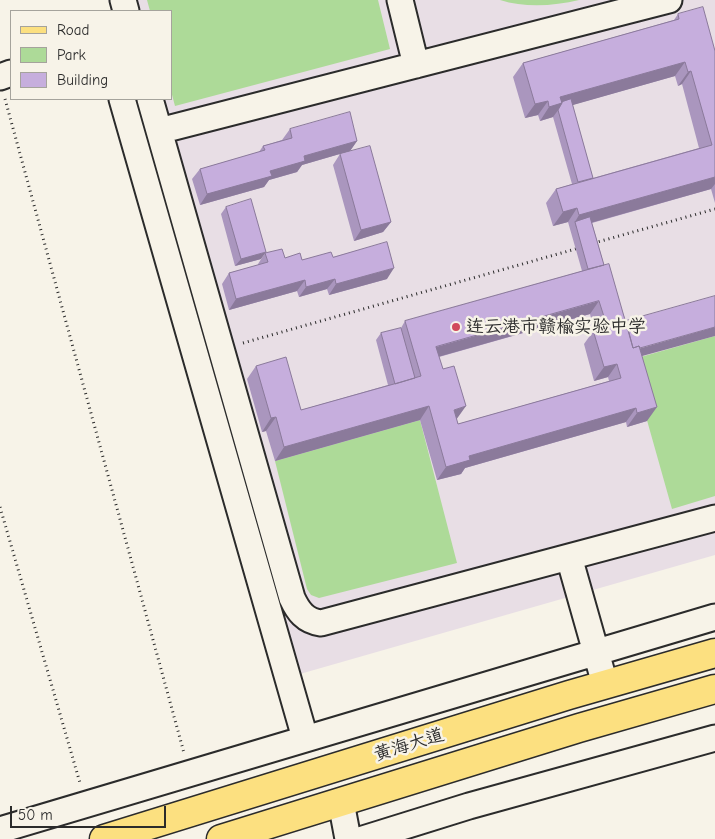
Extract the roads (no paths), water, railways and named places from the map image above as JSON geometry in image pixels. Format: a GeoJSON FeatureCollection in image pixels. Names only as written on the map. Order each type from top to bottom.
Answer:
{"type":"FeatureCollection","features":[{"type":"Feature","properties":{"kind":"main road","name":"黄海大道"},"geometry":{"type":"LineString","coordinates":[[104,839],[605,684],[715,653]]}},
{"type":"Feature","properties":{"kind":"main road","name":"黄海大道"},"geometry":{"type":"LineString","coordinates":[[221,839],[579,728],[715,689]]}},
{"type":"Feature","properties":{"kind":"street"},"geometry":{"type":"LineString","coordinates":[[400,0],[416,65]]}},
{"type":"Feature","properties":{"kind":"street"},"geometry":{"type":"LineString","coordinates":[[159,131],[669,0]]}},
{"type":"Feature","properties":{"kind":"street"},"geometry":{"type":"LineString","coordinates":[[122,100],[305,738]]}},
{"type":"Feature","properties":{"kind":"street"},"geometry":{"type":"LineString","coordinates":[[150,100],[292,598],[299,612],[313,622],[321,623],[715,518]]}},
{"type":"Feature","properties":{"kind":"street"},"geometry":{"type":"LineString","coordinates":[[569,557],[605,684]]}},
{"type":"Feature","properties":{"kind":"street"},"geometry":{"type":"LineString","coordinates":[[0,830],[715,617]]}},
{"type":"Feature","properties":{"kind":"street"},"geometry":{"type":"LineString","coordinates":[[363,839],[470,806],[715,738]]}},
{"type":"Feature","properties":{"kind":"street"},"geometry":{"type":"LineString","coordinates":[[341,802],[348,839]]}},
{"type":"Feature","properties":{"kind":"place","name":"连云港市赣榆实验中学"},"geometry":{"type":"Point","coordinates":[456,327]}}]}
